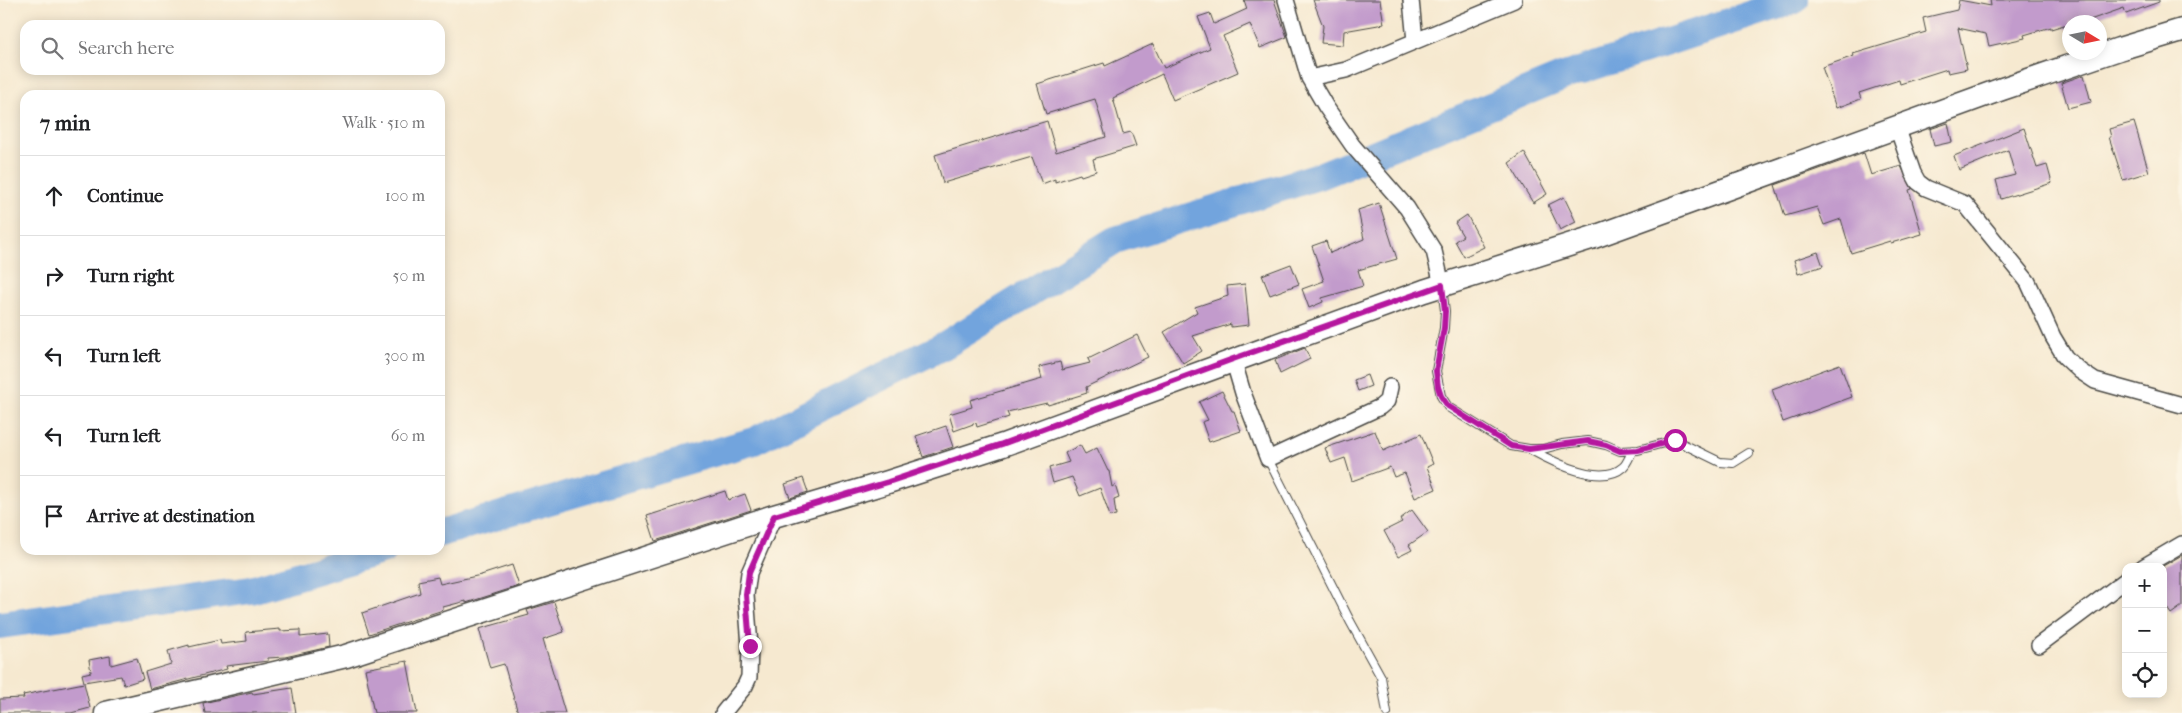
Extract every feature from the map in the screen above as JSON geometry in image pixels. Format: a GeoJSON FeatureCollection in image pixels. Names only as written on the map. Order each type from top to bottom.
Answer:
{"type":"FeatureCollection","features":[{"type":"Feature","properties":{"kind":"main road"},"geometry":{"type":"LineString","coordinates":[[106,713],[346,656],[774,516],[994,448],[1233,359],[1442,285],[1594,237],[2101,55],[2182,30]]}},
{"type":"Feature","properties":{"kind":"street"},"geometry":{"type":"LineString","coordinates":[[1286,0],[1309,78],[1353,146],[1407,208],[1434,252],[1442,285]]}},
{"type":"Feature","properties":{"kind":"street"},"geometry":{"type":"LineString","coordinates":[[1411,0],[1415,41]]}},
{"type":"Feature","properties":{"kind":"street"},"geometry":{"type":"LineString","coordinates":[[1309,78],[1346,70],[1514,0]]}},
{"type":"Feature","properties":{"kind":"street"},"geometry":{"type":"LineString","coordinates":[[1897,127],[1918,182],[1926,188],[1964,204],[2028,282],[2053,337],[2065,357],[2080,371],[2095,381],[2182,405]]}},
{"type":"Feature","properties":{"kind":"street"},"geometry":{"type":"LineString","coordinates":[[1233,359],[1243,393],[1268,459],[1380,407],[1387,400],[1390,387]]}},
{"type":"Feature","properties":{"kind":"street"},"geometry":{"type":"LineString","coordinates":[[723,713],[745,686],[748,677],[750,646],[746,595],[749,573],[774,516]]}},
{"type":"Feature","properties":{"kind":"street"},"geometry":{"type":"LineString","coordinates":[[2150,563],[2182,544]]}},
{"type":"Feature","properties":{"kind":"street"},"geometry":{"type":"LineString","coordinates":[[2039,645],[2122,583]]}},
{"type":"Feature","properties":{"kind":"lane"},"geometry":{"type":"LineString","coordinates":[[1442,285],[1445,311],[1444,328],[1436,371],[1441,396],[1448,406],[1511,446],[1529,449],[1564,466],[1588,473],[1608,476],[1624,467],[1633,450]]}},
{"type":"Feature","properties":{"kind":"lane"},"geometry":{"type":"LineString","coordinates":[[1529,449],[1588,441],[1606,445],[1620,451],[1633,450],[1675,440],[1700,454],[1720,462],[1733,463],[1749,453]]}},
{"type":"Feature","properties":{"kind":"lane"},"geometry":{"type":"LineString","coordinates":[[1268,459],[1381,677],[1388,713]]}},
{"type":"Feature","properties":{"kind":"building"},"geometry":{"type":"Polygon","coordinates":[[[1244,0],[1274,0],[1287,37],[1260,48],[1250,24],[1223,36],[1238,72],[1173,100],[1162,74],[1113,98],[1123,134],[1131,132],[1136,146],[1093,159],[1096,171],[1055,182],[1055,179],[1042,184],[1032,157],[943,183],[935,155],[1047,121],[1056,152],[1106,137],[1095,99],[1046,114],[1037,84],[1104,63],[1105,66],[1153,44],[1164,68],[1210,48],[1198,17],[1210,13],[1214,24],[1247,9],[1244,0]]]}},
{"type":"Feature","properties":{"kind":"building"},"geometry":{"type":"Polygon","coordinates":[[[1313,0],[1380,0],[1384,24],[1344,31],[1343,45],[1321,43],[1323,26],[1313,0]]]}},
{"type":"Feature","properties":{"kind":"building"},"geometry":{"type":"Polygon","coordinates":[[[1959,0],[1991,6],[1990,0],[2159,0],[2159,2],[2126,14],[2124,8],[2104,15],[2062,15],[2062,26],[2024,35],[2025,38],[1989,46],[1986,34],[1958,28],[1967,69],[1948,73],[1947,69],[1900,84],[1899,80],[1859,93],[1861,99],[1836,108],[1822,67],[1854,56],[1853,54],[1926,32],[1923,18],[1957,10],[1959,0]]]}},
{"type":"Feature","properties":{"kind":"building"},"geometry":{"type":"Polygon","coordinates":[[[2084,75],[2091,102],[2068,108],[2061,83],[2084,75]]]}},
{"type":"Feature","properties":{"kind":"building"},"geometry":{"type":"Polygon","coordinates":[[[2134,122],[2149,172],[2123,180],[2109,137],[2111,137],[2109,129],[2134,122]]]}},
{"type":"Feature","properties":{"kind":"building"},"geometry":{"type":"Polygon","coordinates":[[[1948,123],[1952,142],[1934,146],[1930,129],[1948,123]]]}},
{"type":"Feature","properties":{"kind":"building"},"geometry":{"type":"Polygon","coordinates":[[[2024,128],[2037,168],[2047,165],[2052,183],[2001,199],[1996,180],[2015,175],[2008,150],[1959,170],[1954,156],[2024,128]]]}},
{"type":"Feature","properties":{"kind":"building"},"geometry":{"type":"Polygon","coordinates":[[[1524,152],[1547,194],[1533,203],[1509,163],[1524,152]]]}},
{"type":"Feature","properties":{"kind":"building"},"geometry":{"type":"Polygon","coordinates":[[[1864,153],[1871,175],[1901,166],[1912,189],[1909,190],[1922,234],[1891,243],[1890,241],[1851,253],[1841,219],[1824,225],[1817,207],[1785,216],[1775,185],[1864,153]]]}},
{"type":"Feature","properties":{"kind":"building"},"geometry":{"type":"Polygon","coordinates":[[[1564,197],[1576,222],[1560,230],[1548,205],[1564,197]]]}},
{"type":"Feature","properties":{"kind":"building"},"geometry":{"type":"Polygon","coordinates":[[[1379,203],[1397,259],[1358,270],[1363,286],[1322,298],[1323,302],[1309,308],[1302,289],[1324,281],[1312,246],[1326,241],[1330,253],[1364,239],[1358,210],[1379,203]]]}},
{"type":"Feature","properties":{"kind":"building"},"geometry":{"type":"Polygon","coordinates":[[[1467,215],[1484,247],[1464,257],[1455,241],[1463,236],[1455,223],[1467,215]]]}},
{"type":"Feature","properties":{"kind":"building"},"geometry":{"type":"Polygon","coordinates":[[[1818,252],[1823,266],[1798,274],[1794,260],[1818,252]]]}},
{"type":"Feature","properties":{"kind":"building"},"geometry":{"type":"Polygon","coordinates":[[[1291,264],[1299,284],[1270,295],[1262,275],[1291,264]]]}},
{"type":"Feature","properties":{"kind":"building"},"geometry":{"type":"Polygon","coordinates":[[[1245,284],[1249,325],[1231,327],[1231,324],[1193,336],[1202,351],[1183,363],[1164,332],[1197,312],[1195,307],[1228,296],[1227,286],[1245,284]]]}},
{"type":"Feature","properties":{"kind":"building"},"geometry":{"type":"Polygon","coordinates":[[[1137,335],[1148,357],[1086,387],[1087,393],[1048,405],[1047,403],[1007,412],[1009,417],[977,427],[976,423],[954,431],[949,414],[972,407],[970,400],[1042,379],[1039,367],[1060,362],[1062,370],[1090,363],[1088,359],[1137,335]]]}},
{"type":"Feature","properties":{"kind":"building"},"geometry":{"type":"Polygon","coordinates":[[[1305,348],[1310,359],[1280,374],[1275,360],[1305,348]]]}},
{"type":"Feature","properties":{"kind":"building"},"geometry":{"type":"Polygon","coordinates":[[[1840,364],[1852,397],[1783,422],[1772,389],[1840,364]]]}},
{"type":"Feature","properties":{"kind":"building"},"geometry":{"type":"Polygon","coordinates":[[[1367,375],[1371,386],[1358,391],[1354,380],[1367,375]]]}},
{"type":"Feature","properties":{"kind":"building"},"geometry":{"type":"Polygon","coordinates":[[[1222,391],[1232,411],[1234,411],[1241,431],[1209,442],[1202,422],[1208,420],[1199,402],[1222,391]]]}},
{"type":"Feature","properties":{"kind":"building"},"geometry":{"type":"Polygon","coordinates":[[[946,426],[953,447],[923,457],[916,436],[946,426]]]}},
{"type":"Feature","properties":{"kind":"building"},"geometry":{"type":"Polygon","coordinates":[[[1375,431],[1383,451],[1421,434],[1433,464],[1427,467],[1436,489],[1415,498],[1405,473],[1394,477],[1390,467],[1352,481],[1345,458],[1331,463],[1325,448],[1375,431]]]}},
{"type":"Feature","properties":{"kind":"building"},"geometry":{"type":"Polygon","coordinates":[[[1080,445],[1085,454],[1097,448],[1109,471],[1112,487],[1115,485],[1119,498],[1114,500],[1116,515],[1110,516],[1100,488],[1080,496],[1072,477],[1053,483],[1049,468],[1069,462],[1065,453],[1080,445]]]}},
{"type":"Feature","properties":{"kind":"building"},"geometry":{"type":"Polygon","coordinates":[[[803,478],[808,492],[790,498],[785,484],[803,478]]]}},
{"type":"Feature","properties":{"kind":"building"},"geometry":{"type":"Polygon","coordinates":[[[725,491],[728,500],[745,494],[751,510],[655,541],[647,516],[725,491]]]}},
{"type":"Feature","properties":{"kind":"building"},"geometry":{"type":"Polygon","coordinates":[[[1412,510],[1428,532],[1409,545],[1412,550],[1398,557],[1384,531],[1402,522],[1400,519],[1412,510]]]}},
{"type":"Feature","properties":{"kind":"building"},"geometry":{"type":"Polygon","coordinates":[[[2182,555],[2182,606],[2171,614],[2167,608],[2167,564],[2182,555]]]}},
{"type":"Feature","properties":{"kind":"building"},"geometry":{"type":"Polygon","coordinates":[[[512,565],[519,586],[466,603],[466,601],[443,607],[443,610],[369,634],[362,613],[420,593],[418,581],[438,577],[440,584],[481,575],[512,565]]]}},
{"type":"Feature","properties":{"kind":"building"},"geometry":{"type":"Polygon","coordinates":[[[554,602],[564,632],[543,639],[565,713],[518,713],[504,664],[490,668],[479,629],[529,615],[527,610],[554,602]]]}},
{"type":"Feature","properties":{"kind":"building"},"geometry":{"type":"Polygon","coordinates":[[[280,629],[280,631],[300,630],[300,637],[328,634],[329,647],[285,657],[268,658],[268,661],[226,666],[227,669],[150,689],[145,672],[171,664],[168,651],[189,645],[189,647],[220,640],[221,644],[247,641],[246,632],[280,629]]]}},
{"type":"Feature","properties":{"kind":"building"},"geometry":{"type":"Polygon","coordinates":[[[110,656],[111,665],[137,658],[143,679],[124,685],[121,676],[84,682],[82,674],[91,672],[89,660],[110,656]]]}},
{"type":"Feature","properties":{"kind":"building"},"geometry":{"type":"Polygon","coordinates":[[[407,661],[417,713],[374,713],[365,669],[407,661]]]}},
{"type":"Feature","properties":{"kind":"building"},"geometry":{"type":"Polygon","coordinates":[[[84,683],[90,708],[71,713],[0,713],[0,699],[24,698],[23,695],[84,683]]]}},
{"type":"Feature","properties":{"kind":"building"},"geometry":{"type":"Polygon","coordinates":[[[292,688],[296,713],[205,713],[203,703],[252,692],[253,694],[292,688]]]}},
{"type":"Feature","properties":{"kind":"waterway"},"geometry":{"type":"LineString","coordinates":[[445,532],[754,441],[945,345],[1115,240],[1322,175],[1564,76],[1795,0]]}},
{"type":"Feature","properties":{"kind":"waterway"},"geometry":{"type":"LineString","coordinates":[[0,625],[251,590],[367,555]]}},
{"type":"Feature","properties":{"kind":"route"},"geometry":{"type":"LineString","coordinates":[[750,646],[746,595],[749,573],[765,532],[774,516],[888,482],[1002,444],[1442,285],[1445,311],[1444,328],[1436,371],[1441,396],[1448,406],[1511,446],[1529,449],[1543,449],[1562,444],[1588,441],[1606,445],[1620,451],[1638,450],[1675,440]]}}]}
